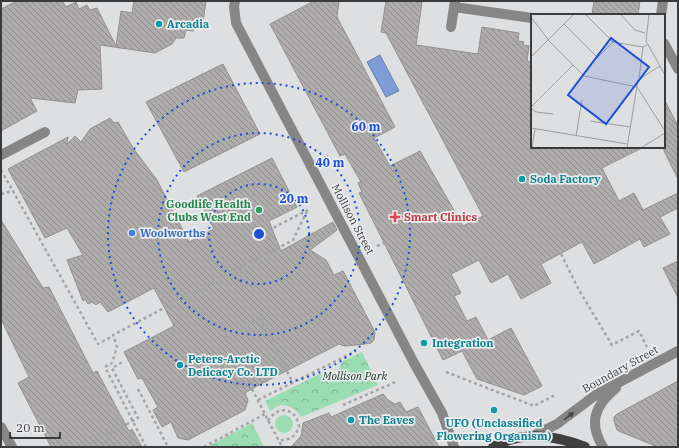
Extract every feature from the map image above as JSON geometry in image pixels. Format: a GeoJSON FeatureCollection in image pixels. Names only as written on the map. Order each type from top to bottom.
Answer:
{"type":"FeatureCollection","features":[{"type":"Feature","properties":{"kind":"main road"},"geometry":{"type":"LineString","coordinates":[[493,447],[512,439],[535,435],[557,437],[585,447]]}},
{"type":"Feature","properties":{"kind":"street","name":"Mollison Street"},"geometry":{"type":"LineString","coordinates":[[235,1],[234,7],[236,23],[414,363],[442,413],[454,447]]}},
{"type":"Feature","properties":{"kind":"street"},"geometry":{"type":"LineString","coordinates":[[661,14],[663,1]]}},
{"type":"Feature","properties":{"kind":"street"},"geometry":{"type":"LineString","coordinates":[[450,27],[454,4],[531,18]]}},
{"type":"Feature","properties":{"kind":"street"},"geometry":{"type":"LineString","coordinates":[[665,45],[678,69]]}},
{"type":"Feature","properties":{"kind":"street"},"geometry":{"type":"LineString","coordinates":[[1,155],[44,132]]}},
{"type":"Feature","properties":{"kind":"street","name":"Boundary Street"},"geometry":{"type":"LineString","coordinates":[[535,435],[561,422],[593,397],[678,351]]}},
{"type":"Feature","properties":{"kind":"street"},"geometry":{"type":"LineString","coordinates":[[602,447],[595,430],[594,422],[596,415],[603,401],[625,380]]}},
{"type":"Feature","properties":{"kind":"street"},"geometry":{"type":"LineString","coordinates":[[1,427],[12,447]]}},
{"type":"Feature","properties":{"kind":"path"},"geometry":{"type":"LineString","coordinates":[[1,170],[98,344],[113,336],[112,335],[293,240],[308,209],[263,233]]}},
{"type":"Feature","properties":{"kind":"path"},"geometry":{"type":"LineString","coordinates":[[1,194],[13,191]]}},
{"type":"Feature","properties":{"kind":"path"},"geometry":{"type":"LineString","coordinates":[[377,246],[384,243]]}},
{"type":"Feature","properties":{"kind":"path"},"geometry":{"type":"LineString","coordinates":[[561,254],[579,290],[612,345],[639,331],[647,347]]}},
{"type":"Feature","properties":{"kind":"path"},"geometry":{"type":"LineString","coordinates":[[226,337],[269,314]]}},
{"type":"Feature","properties":{"kind":"path"},"geometry":{"type":"LineString","coordinates":[[260,318],[293,383]]}},
{"type":"Feature","properties":{"kind":"path"},"geometry":{"type":"LineString","coordinates":[[113,336],[117,347],[112,363],[105,367],[146,447]]}},
{"type":"Feature","properties":{"kind":"path"},"geometry":{"type":"LineString","coordinates":[[258,400],[356,351]]}},
{"type":"Feature","properties":{"kind":"path"},"geometry":{"type":"LineString","coordinates":[[84,447],[138,418],[112,368],[124,361]]}},
{"type":"Feature","properties":{"kind":"path"},"geometry":{"type":"LineString","coordinates":[[446,372],[534,406],[555,395]]}},
{"type":"Feature","properties":{"kind":"path"},"geometry":{"type":"LineString","coordinates":[[343,405],[398,381]]}},
{"type":"Feature","properties":{"kind":"path"},"geometry":{"type":"LineString","coordinates":[[138,389],[168,447]]}},
{"type":"Feature","properties":{"kind":"path"},"geometry":{"type":"LineString","coordinates":[[252,390],[282,447]]}},
{"type":"Feature","properties":{"kind":"path"},"geometry":{"type":"LineString","coordinates":[[268,421],[274,413],[284,410],[296,417],[299,427],[294,436],[285,441],[278,440]]}},
{"type":"Feature","properties":{"kind":"path"},"geometry":{"type":"LineString","coordinates":[[204,447],[265,414]]}},
{"type":"Feature","properties":{"kind":"green space","name":"Mollison Park"},"geometry":{"type":"Polygon","coordinates":[[[362,352],[378,385],[301,417],[291,407],[283,405],[270,411],[265,401],[320,374],[325,376],[335,375],[339,370],[341,362],[362,352]]]}},
{"type":"Feature","properties":{"kind":"green space"},"geometry":{"type":"Polygon","coordinates":[[[284,415],[290,418],[293,424],[290,430],[284,433],[278,430],[275,424],[278,418],[284,415]]]}},
{"type":"Feature","properties":{"kind":"green space"},"geometry":{"type":"Polygon","coordinates":[[[252,423],[264,447],[207,447],[252,423]]]}},
{"type":"Feature","properties":{"kind":"water"},"geometry":{"type":"Polygon","coordinates":[[[380,55],[399,91],[386,97],[367,62],[380,55]]]}},
{"type":"Feature","properties":{"kind":"building"},"geometry":{"type":"Polygon","coordinates":[[[17,1],[62,1],[66,7],[76,2],[79,9],[87,5],[90,10],[97,8],[116,46],[121,11],[132,13],[134,1],[206,1],[203,22],[194,27],[193,31],[186,30],[184,38],[176,38],[172,44],[155,53],[100,45],[102,89],[78,90],[75,103],[30,98],[37,111],[1,131],[1,9],[17,1]]]}},
{"type":"Feature","properties":{"kind":"building"},"geometry":{"type":"Polygon","coordinates":[[[314,1],[339,1],[337,17],[395,127],[374,138],[390,166],[420,151],[463,226],[483,216],[386,33],[381,32],[386,1],[422,2],[416,45],[478,54],[482,27],[519,33],[518,41],[524,42],[523,45],[529,46],[527,61],[531,62],[531,148],[642,148],[602,168],[619,201],[634,193],[643,210],[678,193],[678,208],[660,217],[670,234],[644,247],[640,239],[594,264],[582,242],[541,264],[551,283],[521,299],[508,274],[491,283],[479,260],[451,274],[461,293],[454,296],[467,321],[476,317],[488,340],[511,328],[542,386],[524,395],[477,379],[462,351],[443,360],[359,193],[362,192],[358,183],[361,182],[345,154],[340,156],[270,24],[314,1]]]}},
{"type":"Feature","properties":{"kind":"building"},"geometry":{"type":"Polygon","coordinates":[[[594,1],[640,1],[638,14],[592,14],[594,1]]]}},
{"type":"Feature","properties":{"kind":"building"},"geometry":{"type":"Polygon","coordinates":[[[223,64],[260,134],[184,172],[146,102],[223,64]]]}},
{"type":"Feature","properties":{"kind":"building"},"geometry":{"type":"Polygon","coordinates":[[[665,101],[678,126],[678,179],[664,151],[665,101]]]}},
{"type":"Feature","properties":{"kind":"building"},"geometry":{"type":"Polygon","coordinates":[[[110,118],[114,123],[118,122],[133,148],[157,180],[189,242],[214,229],[197,196],[272,158],[297,207],[269,221],[281,251],[333,222],[337,230],[310,250],[326,260],[334,275],[343,271],[375,332],[374,340],[371,343],[365,344],[345,346],[339,344],[257,386],[245,393],[248,400],[245,410],[188,440],[178,438],[171,422],[162,427],[153,410],[158,407],[142,378],[138,379],[124,352],[174,326],[154,288],[108,312],[100,302],[96,305],[92,302],[88,304],[85,299],[83,301],[67,260],[83,255],[67,228],[45,238],[8,169],[68,137],[67,144],[75,136],[81,142],[90,129],[110,118]]]}},
{"type":"Feature","properties":{"kind":"building"},"geometry":{"type":"Polygon","coordinates":[[[1,220],[43,288],[49,287],[93,373],[97,371],[129,431],[132,429],[142,447],[51,447],[18,383],[29,377],[1,319],[1,220]]]}},
{"type":"Feature","properties":{"kind":"building"},"geometry":{"type":"Polygon","coordinates":[[[678,261],[678,298],[663,268],[678,261]]]}},
{"type":"Feature","properties":{"kind":"building"},"geometry":{"type":"Polygon","coordinates":[[[678,381],[678,447],[658,447],[617,430],[614,417],[617,414],[678,381]]]}},
{"type":"Feature","properties":{"kind":"building"},"geometry":{"type":"Polygon","coordinates":[[[383,394],[388,400],[395,404],[400,402],[406,412],[418,407],[439,447],[291,447],[301,436],[303,423],[329,413],[331,417],[383,394]]]}},
{"type":"Feature","properties":{"kind":"place","name":"Arcadia"},"geometry":{"type":"Point","coordinates":[159,24]}},
{"type":"Feature","properties":{"kind":"place","name":"Soda Factory"},"geometry":{"type":"Point","coordinates":[522,179]}},
{"type":"Feature","properties":{"kind":"place","name":"Goodlife Health Clubs West End"},"geometry":{"type":"Point","coordinates":[259,210]}},
{"type":"Feature","properties":{"kind":"place","name":"Smart Clinics"},"geometry":{"type":"Point","coordinates":[395,217]}},
{"type":"Feature","properties":{"kind":"place","name":"Woolworths"},"geometry":{"type":"Point","coordinates":[132,233]}},
{"type":"Feature","properties":{"kind":"place","name":"Integration"},"geometry":{"type":"Point","coordinates":[424,343]}},
{"type":"Feature","properties":{"kind":"place","name":"Peters-Arctic Delicacy Co. LTD"},"geometry":{"type":"Point","coordinates":[180,365]}},
{"type":"Feature","properties":{"kind":"place","name":"UFO (Unclassified Flowering Organism)"},"geometry":{"type":"Point","coordinates":[494,410]}},
{"type":"Feature","properties":{"kind":"place","name":"The Eaves"},"geometry":{"type":"Point","coordinates":[351,420]}}]}
